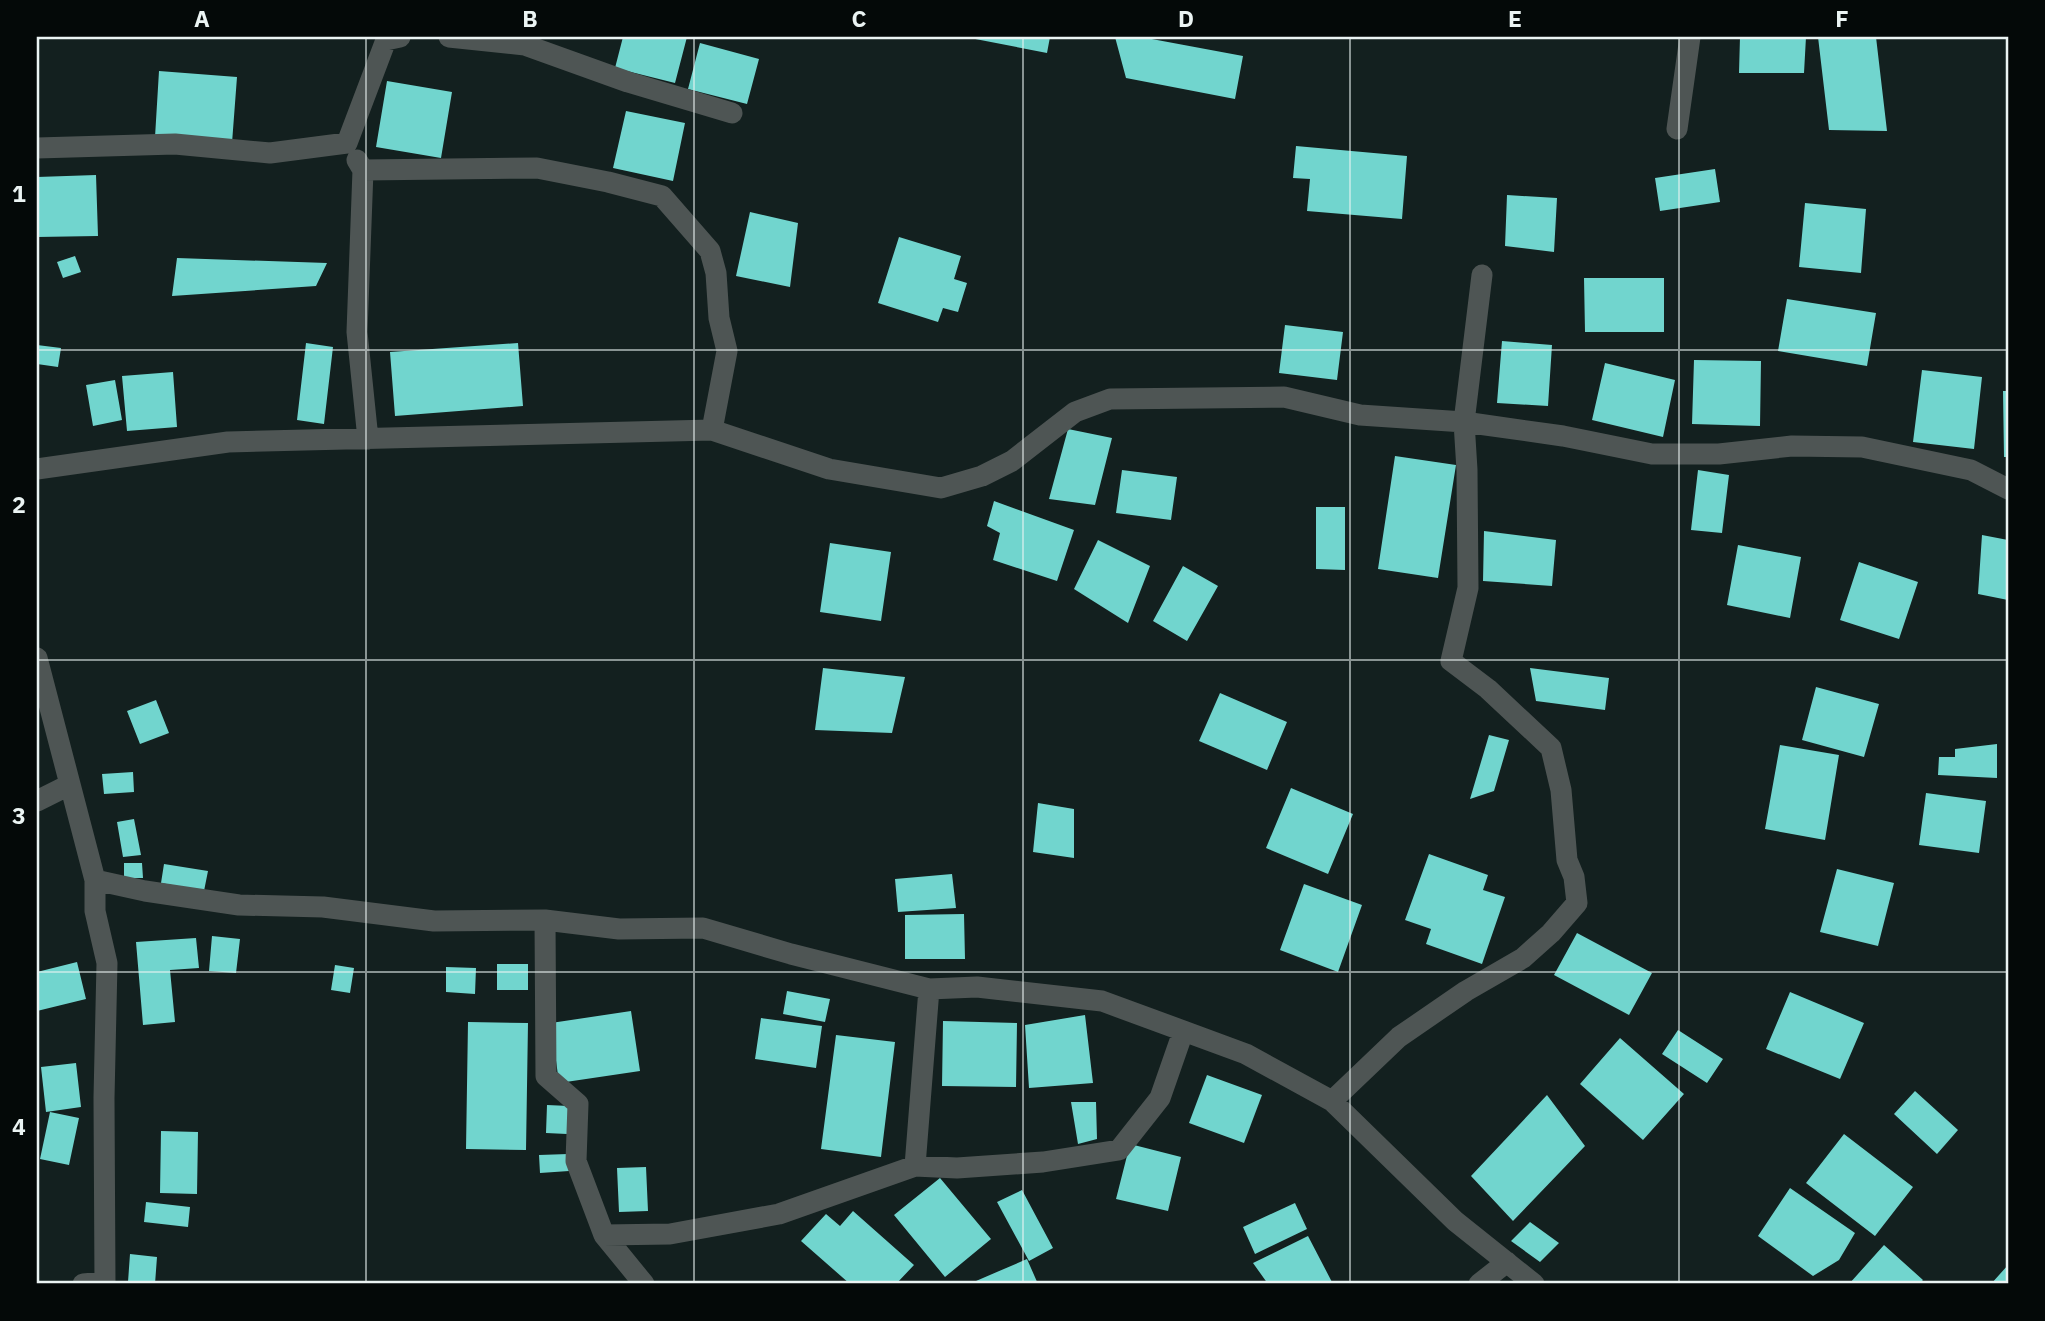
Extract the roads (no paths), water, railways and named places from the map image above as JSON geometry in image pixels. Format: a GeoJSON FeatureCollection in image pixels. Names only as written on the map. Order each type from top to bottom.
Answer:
{"type":"FeatureCollection","features":[{"type":"Feature","properties":{"kind":"street"},"geometry":{"type":"LineString","coordinates":[[347,143],[386,40],[400,37]]}},
{"type":"Feature","properties":{"kind":"street"},"geometry":{"type":"LineString","coordinates":[[449,37],[525,45],[628,82],[733,113]]}},
{"type":"Feature","properties":{"kind":"street"},"geometry":{"type":"LineString","coordinates":[[1677,129],[1690,37]]}},
{"type":"Feature","properties":{"kind":"street"},"geometry":{"type":"LineString","coordinates":[[37,148],[175,145],[270,153],[347,143]]}},
{"type":"Feature","properties":{"kind":"street"},"geometry":{"type":"LineString","coordinates":[[347,143],[363,170],[357,332],[369,439]]}},
{"type":"Feature","properties":{"kind":"street"},"geometry":{"type":"LineString","coordinates":[[363,170],[537,169],[608,182],[662,196],[710,251],[716,273],[719,318],[727,351],[712,430]]}},
{"type":"Feature","properties":{"kind":"street"},"geometry":{"type":"LineString","coordinates":[[1332,1101],[1399,1037],[1466,991],[1523,958],[1551,933],[1577,903],[1574,877],[1567,860],[1561,790],[1551,748],[1488,689],[1451,661],[1468,588],[1464,422],[1482,275]]}},
{"type":"Feature","properties":{"kind":"street"},"geometry":{"type":"LineString","coordinates":[[37,469],[228,442],[712,430],[829,469],[941,488],[982,476],[1012,461],[1075,412],[1110,399],[1284,397],[1360,415],[1464,422],[1563,436],[1652,454],[1719,454],[1792,446],[1861,447],[1971,470],[2008,489]]}},
{"type":"Feature","properties":{"kind":"street"},"geometry":{"type":"LineString","coordinates":[[37,658],[95,880],[95,911],[107,963],[104,1098],[105,1283],[83,1284]]}},
{"type":"Feature","properties":{"kind":"street"},"geometry":{"type":"LineString","coordinates":[[37,801],[69,785]]}},
{"type":"Feature","properties":{"kind":"street"},"geometry":{"type":"LineString","coordinates":[[95,880],[145,891],[239,905],[323,907],[434,921],[545,920],[619,929],[703,928],[791,954],[929,989],[976,987],[1102,1001],[1246,1054],[1332,1101],[1455,1221],[1534,1284]]}},
{"type":"Feature","properties":{"kind":"street"},"geometry":{"type":"LineString","coordinates":[[545,920],[547,1076],[578,1104],[576,1161],[604,1235],[644,1284]]}},
{"type":"Feature","properties":{"kind":"street"},"geometry":{"type":"LineString","coordinates":[[915,1166],[929,989]]}},
{"type":"Feature","properties":{"kind":"street"},"geometry":{"type":"LineString","coordinates":[[604,1235],[670,1234],[779,1214],[915,1166],[957,1168],[1043,1162],[1119,1150],[1160,1098],[1183,1031]]}},
{"type":"Feature","properties":{"kind":"street"},"geometry":{"type":"LineString","coordinates":[[1479,1284],[1507,1262]]}}]}
